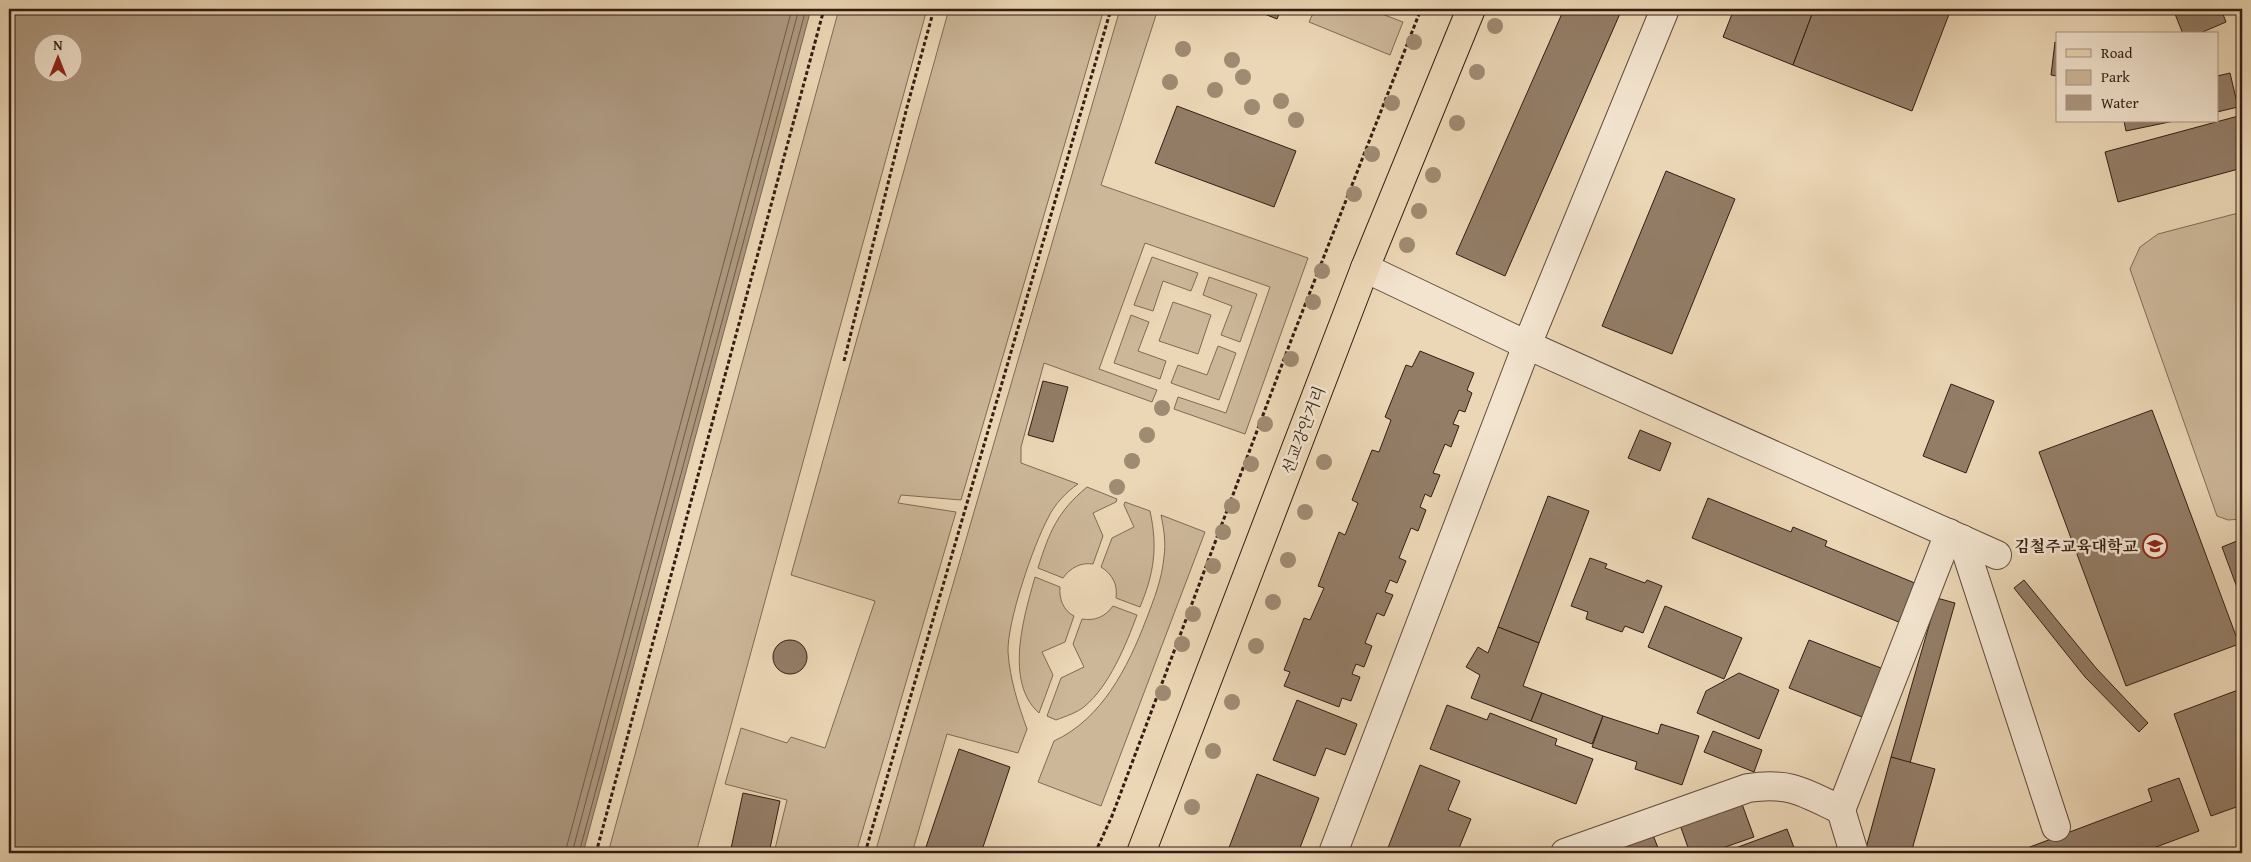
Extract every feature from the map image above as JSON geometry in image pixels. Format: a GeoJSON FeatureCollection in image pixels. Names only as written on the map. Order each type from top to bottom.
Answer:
{"type":"FeatureCollection","features":[{"type":"Feature","properties":{"kind":"main road","name":"선교강안거리"},"geometry":{"type":"LineString","coordinates":[[1141,853],[1365,268],[1471,9]]}},
{"type":"Feature","properties":{"kind":"street"},"geometry":{"type":"LineString","coordinates":[[1333,853],[1527,344],[1664,9]]}},
{"type":"Feature","properties":{"kind":"street"},"geometry":{"type":"LineString","coordinates":[[1365,268],[1527,344],[1997,555]]}},
{"type":"Feature","properties":{"kind":"street"},"geometry":{"type":"LineString","coordinates":[[1854,853],[1841,810],[1956,536]]}},
{"type":"Feature","properties":{"kind":"street"},"geometry":{"type":"LineString","coordinates":[[1956,536],[2056,827]]}},
{"type":"Feature","properties":{"kind":"street"},"geometry":{"type":"LineString","coordinates":[[1565,853],[1748,788],[1772,785],[1797,789],[1841,810]]}},
{"type":"Feature","properties":{"kind":"path"},"geometry":{"type":"LineString","coordinates":[[596,853],[824,9]]}},
{"type":"Feature","properties":{"kind":"path"},"geometry":{"type":"LineString","coordinates":[[844,361],[907,108],[934,9]]}},
{"type":"Feature","properties":{"kind":"path"},"geometry":{"type":"LineString","coordinates":[[866,853],[1111,9]]}},
{"type":"Feature","properties":{"kind":"path"},"geometry":{"type":"LineString","coordinates":[[1095,853],[1112,816],[1292,338],[1421,9]]}},
{"type":"Feature","properties":{"kind":"green space"},"geometry":{"type":"Polygon","coordinates":[[[839,9],[927,9],[696,853],[608,853],[839,9]]]}},
{"type":"Feature","properties":{"kind":"green space"},"geometry":{"type":"Polygon","coordinates":[[[949,9],[1104,9],[961,500],[901,495],[898,503],[956,512],[856,853],[774,853],[787,800],[725,784],[741,728],[787,743],[791,737],[825,748],[875,601],[791,575],[949,9]]]}},
{"type":"Feature","properties":{"kind":"green space"},"geometry":{"type":"Polygon","coordinates":[[[1120,9],[1158,9],[1101,185],[1308,258],[1245,434],[1174,409],[1178,397],[1226,413],[1270,287],[1145,243],[1099,369],[1157,390],[1152,402],[1044,363],[1021,447],[1021,463],[1078,484],[1057,504],[1042,531],[1028,565],[1012,622],[1008,652],[1009,662],[1015,692],[1027,729],[1018,753],[947,734],[912,853],[875,853],[1120,9]]]}},
{"type":"Feature","properties":{"kind":"green space"},"geometry":{"type":"Polygon","coordinates":[[[1315,9],[1369,9],[1403,22],[1390,55],[1309,22],[1315,9]]]}},
{"type":"Feature","properties":{"kind":"green space"},"geometry":{"type":"Polygon","coordinates":[[[2242,212],[2242,519],[2228,520],[2217,516],[2130,269],[2140,247],[2158,234],[2242,212]]]}},
{"type":"Feature","properties":{"kind":"green space"},"geometry":{"type":"Polygon","coordinates":[[[1152,257],[1198,273],[1191,291],[1163,281],[1153,311],[1134,305],[1152,257]]]}},
{"type":"Feature","properties":{"kind":"green space"},"geometry":{"type":"Polygon","coordinates":[[[1209,277],[1257,294],[1240,342],[1221,335],[1232,306],[1203,295],[1209,277]]]}},
{"type":"Feature","properties":{"kind":"green space"},"geometry":{"type":"Polygon","coordinates":[[[1173,302],[1211,315],[1198,354],[1159,341],[1173,302]]]}},
{"type":"Feature","properties":{"kind":"green space"},"geometry":{"type":"Polygon","coordinates":[[[1131,315],[1149,322],[1138,351],[1166,361],[1160,379],[1114,363],[1131,315]]]}},
{"type":"Feature","properties":{"kind":"green space"},"geometry":{"type":"Polygon","coordinates":[[[1218,346],[1236,353],[1219,400],[1171,383],[1178,365],[1207,375],[1218,346]]]}},
{"type":"Feature","properties":{"kind":"green space"},"geometry":{"type":"Polygon","coordinates":[[[1087,487],[1117,499],[1116,502],[1093,513],[1103,536],[1093,564],[1076,566],[1063,578],[1038,568],[1050,534],[1061,514],[1087,487]]]}},
{"type":"Feature","properties":{"kind":"green space"},"geometry":{"type":"Polygon","coordinates":[[[1125,502],[1150,511],[1154,537],[1149,583],[1140,607],[1116,598],[1116,588],[1113,580],[1101,567],[1112,538],[1134,527],[1124,505],[1125,502]]]}},
{"type":"Feature","properties":{"kind":"green space"},"geometry":{"type":"Polygon","coordinates":[[[1161,515],[1205,532],[1101,806],[1038,782],[1054,741],[1086,719],[1099,705],[1111,690],[1131,656],[1152,604],[1161,573],[1165,546],[1161,515]]]}},
{"type":"Feature","properties":{"kind":"green space"},"geometry":{"type":"Polygon","coordinates":[[[1035,577],[1060,587],[1062,604],[1074,616],[1065,642],[1042,652],[1053,675],[1039,713],[1028,700],[1022,684],[1019,667],[1022,629],[1035,577]]]}},
{"type":"Feature","properties":{"kind":"green space"},"geometry":{"type":"Polygon","coordinates":[[[1113,606],[1137,615],[1122,652],[1102,688],[1094,698],[1071,714],[1056,720],[1047,716],[1061,678],[1084,667],[1073,644],[1082,619],[1099,617],[1107,613],[1113,606]]]}},
{"type":"Feature","properties":{"kind":"water"},"geometry":{"type":"Polygon","coordinates":[[[9,9],[811,9],[583,853],[9,853],[9,9]]]}},
{"type":"Feature","properties":{"kind":"building"},"geometry":{"type":"Polygon","coordinates":[[[1252,9],[1281,9],[1277,19],[1252,9]]]}},
{"type":"Feature","properties":{"kind":"building"},"geometry":{"type":"Polygon","coordinates":[[[1564,9],[1622,9],[1505,276],[1456,254],[1564,9]]]}},
{"type":"Feature","properties":{"kind":"building"},"geometry":{"type":"Polygon","coordinates":[[[1734,9],[1814,9],[1793,65],[1723,37],[1734,9]]]}},
{"type":"Feature","properties":{"kind":"building"},"geometry":{"type":"Polygon","coordinates":[[[1814,9],[1951,9],[1912,111],[1793,65],[1814,9]]]}},
{"type":"Feature","properties":{"kind":"building"},"geometry":{"type":"Polygon","coordinates":[[[2173,9],[2221,9],[2226,22],[2203,32],[2182,32],[2173,9]]]}},
{"type":"Feature","properties":{"kind":"building"},"geometry":{"type":"Polygon","coordinates":[[[2055,42],[2056,76],[2051,75],[2055,42]]]}},
{"type":"Feature","properties":{"kind":"building"},"geometry":{"type":"Polygon","coordinates":[[[2230,73],[2238,107],[2218,112],[2218,76],[2230,73]]]}},
{"type":"Feature","properties":{"kind":"building"},"geometry":{"type":"Polygon","coordinates":[[[1177,106],[1296,151],[1274,207],[1155,163],[1177,106]]]}},
{"type":"Feature","properties":{"kind":"building"},"geometry":{"type":"Polygon","coordinates":[[[2242,115],[2242,168],[2118,202],[2105,152],[2242,115]]]}},
{"type":"Feature","properties":{"kind":"building"},"geometry":{"type":"Polygon","coordinates":[[[2124,122],[2169,122],[2126,131],[2124,122]]]}},
{"type":"Feature","properties":{"kind":"building"},"geometry":{"type":"Polygon","coordinates":[[[1666,171],[1735,199],[1672,354],[1602,326],[1666,171]]]}},
{"type":"Feature","properties":{"kind":"building"},"geometry":{"type":"Polygon","coordinates":[[[1420,351],[1474,373],[1467,390],[1472,393],[1465,412],[1459,410],[1453,424],[1459,426],[1451,447],[1445,444],[1433,473],[1440,475],[1431,497],[1425,494],[1420,507],[1426,510],[1418,531],[1411,528],[1399,558],[1406,561],[1397,583],[1390,580],[1385,592],[1393,595],[1384,616],[1377,613],[1365,643],[1372,646],[1364,667],[1356,664],[1352,674],[1360,677],[1351,701],[1342,698],[1339,707],[1284,686],[1290,672],[1284,670],[1304,618],[1310,620],[1324,588],[1318,586],[1339,532],[1345,535],[1358,503],[1352,500],[1372,450],[1379,452],[1391,420],[1385,417],[1406,365],[1412,367],[1420,351]]]}},
{"type":"Feature","properties":{"kind":"building"},"geometry":{"type":"Polygon","coordinates":[[[1043,381],[1068,387],[1053,442],[1028,435],[1043,381]]]}},
{"type":"Feature","properties":{"kind":"building"},"geometry":{"type":"Polygon","coordinates":[[[1951,384],[1994,401],[1966,473],[1923,456],[1951,384]]]}},
{"type":"Feature","properties":{"kind":"building"},"geometry":{"type":"Polygon","coordinates":[[[2152,410],[2239,644],[2126,686],[2039,452],[2152,410]]]}},
{"type":"Feature","properties":{"kind":"building"},"geometry":{"type":"Polygon","coordinates":[[[1640,430],[1671,443],[1660,471],[1628,458],[1640,430]]]}},
{"type":"Feature","properties":{"kind":"building"},"geometry":{"type":"Polygon","coordinates":[[[1548,496],[1589,511],[1539,643],[1498,627],[1548,496]]]}},
{"type":"Feature","properties":{"kind":"building"},"geometry":{"type":"Polygon","coordinates":[[[1708,498],[1791,532],[1793,527],[1827,541],[1825,546],[1922,586],[1906,625],[1692,538],[1708,498]]]}},
{"type":"Feature","properties":{"kind":"building"},"geometry":{"type":"Polygon","coordinates":[[[2242,539],[2242,601],[2222,547],[2242,539]]]}},
{"type":"Feature","properties":{"kind":"building"},"geometry":{"type":"Polygon","coordinates":[[[1590,558],[1607,564],[1605,568],[1645,583],[1647,580],[1662,586],[1643,633],[1625,626],[1622,632],[1586,619],[1588,612],[1571,606],[1590,558]]]}},
{"type":"Feature","properties":{"kind":"building"},"geometry":{"type":"Polygon","coordinates":[[[2024,580],[2096,668],[2148,723],[2139,732],[2085,677],[2014,588],[2024,580]]]}},
{"type":"Feature","properties":{"kind":"building"},"geometry":{"type":"Polygon","coordinates":[[[1937,598],[1955,603],[1910,763],[1891,757],[1937,598]]]}},
{"type":"Feature","properties":{"kind":"building"},"geometry":{"type":"Polygon","coordinates":[[[1665,606],[1742,638],[1724,679],[1648,647],[1665,606]]]}},
{"type":"Feature","properties":{"kind":"building"},"geometry":{"type":"Polygon","coordinates":[[[1498,627],[1539,643],[1523,686],[1542,693],[1531,721],[1471,698],[1480,675],[1466,667],[1478,647],[1488,653],[1498,627]]]}},
{"type":"Feature","properties":{"kind":"building"},"geometry":{"type":"Polygon","coordinates":[[[790,640],[802,645],[807,657],[802,669],[790,674],[778,669],[773,657],[778,645],[790,640]]]}},
{"type":"Feature","properties":{"kind":"building"},"geometry":{"type":"Polygon","coordinates":[[[1809,640],[1886,670],[1867,719],[1789,688],[1809,640]]]}},
{"type":"Feature","properties":{"kind":"building"},"geometry":{"type":"Polygon","coordinates":[[[1739,673],[1779,690],[1759,739],[1697,713],[1706,691],[1739,673]]]}},
{"type":"Feature","properties":{"kind":"building"},"geometry":{"type":"Polygon","coordinates":[[[2238,690],[2242,702],[2242,805],[2211,816],[2174,714],[2238,690]]]}},
{"type":"Feature","properties":{"kind":"building"},"geometry":{"type":"Polygon","coordinates":[[[1542,693],[1603,716],[1592,744],[1531,721],[1542,693]]]}},
{"type":"Feature","properties":{"kind":"building"},"geometry":{"type":"Polygon","coordinates":[[[1297,700],[1357,724],[1345,755],[1326,748],[1315,776],[1273,760],[1297,700]]]}},
{"type":"Feature","properties":{"kind":"building"},"geometry":{"type":"Polygon","coordinates":[[[1447,705],[1487,720],[1490,713],[1557,739],[1555,745],[1593,759],[1576,804],[1430,749],[1447,705]]]}},
{"type":"Feature","properties":{"kind":"building"},"geometry":{"type":"Polygon","coordinates":[[[1603,716],[1658,734],[1661,724],[1699,736],[1682,785],[1635,769],[1637,762],[1592,747],[1603,716]]]}},
{"type":"Feature","properties":{"kind":"building"},"geometry":{"type":"Polygon","coordinates":[[[1713,731],[1762,750],[1754,772],[1704,752],[1713,731]]]}},
{"type":"Feature","properties":{"kind":"building"},"geometry":{"type":"Polygon","coordinates":[[[959,749],[1010,767],[981,853],[924,853],[959,749]]]}},
{"type":"Feature","properties":{"kind":"building"},"geometry":{"type":"Polygon","coordinates":[[[1891,757],[1935,769],[1911,853],[1884,853],[1866,848],[1891,757]]]}},
{"type":"Feature","properties":{"kind":"building"},"geometry":{"type":"Polygon","coordinates":[[[1420,765],[1460,781],[1448,810],[1471,819],[1457,853],[1386,853],[1420,765]]]}},
{"type":"Feature","properties":{"kind":"building"},"geometry":{"type":"Polygon","coordinates":[[[1257,774],[1319,798],[1298,853],[1227,853],[1257,774]]]}},
{"type":"Feature","properties":{"kind":"building"},"geometry":{"type":"Polygon","coordinates":[[[2179,778],[2199,831],[2140,853],[2014,853],[2152,801],[2148,789],[2179,778]]]}},
{"type":"Feature","properties":{"kind":"building"},"geometry":{"type":"Polygon","coordinates":[[[743,793],[780,801],[769,853],[730,853],[743,793]]]}},
{"type":"Feature","properties":{"kind":"building"},"geometry":{"type":"Polygon","coordinates":[[[1742,804],[1754,837],[1708,853],[1690,853],[1680,825],[1742,804]]]}},
{"type":"Feature","properties":{"kind":"building"},"geometry":{"type":"Polygon","coordinates":[[[1787,829],[1796,853],[1722,853],[1787,829]]]}},
{"type":"Feature","properties":{"kind":"building"},"geometry":{"type":"Polygon","coordinates":[[[1653,835],[1660,853],[1613,853],[1612,849],[1653,835]]]}},
{"type":"Feature","properties":{"kind":"place","name":"김철주교육대학교"},"geometry":{"type":"Point","coordinates":[2155,546]}}]}
